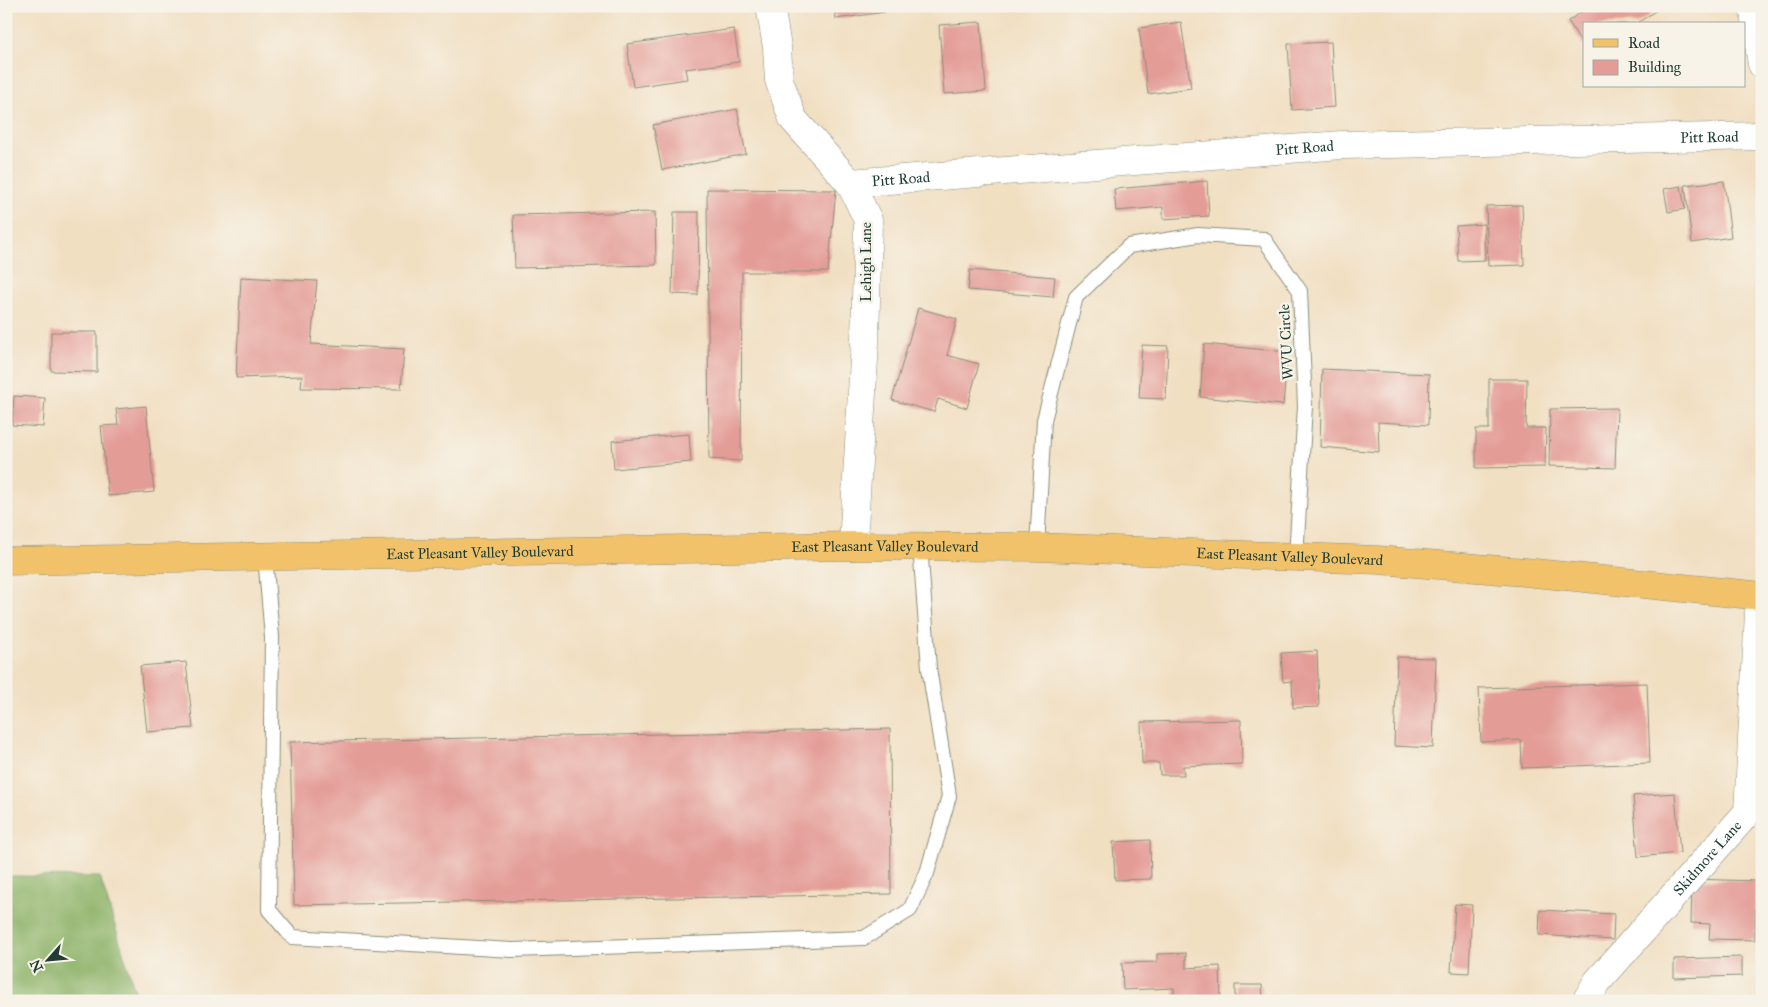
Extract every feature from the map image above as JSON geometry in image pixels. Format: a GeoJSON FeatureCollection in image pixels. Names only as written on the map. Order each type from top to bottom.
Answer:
{"type":"FeatureCollection","features":[{"type":"Feature","properties":{"kind":"main road","name":"East Pleasant Valley Boulevard"},"geometry":{"type":"LineString","coordinates":[[6,561],[920,545],[1037,547],[1378,560],[1525,572],[1761,596]]}},
{"type":"Feature","properties":{"kind":"street","name":"Lehigh Lane"},"geometry":{"type":"LineString","coordinates":[[770,6],[776,47],[778,80],[793,119],[850,183],[868,220],[865,342],[854,546]]}},
{"type":"Feature","properties":{"kind":"street"},"geometry":{"type":"LineString","coordinates":[[1753,6],[1762,64]]}},
{"type":"Feature","properties":{"kind":"street","name":"Pitt Road"},"geometry":{"type":"LineString","coordinates":[[850,183],[1342,146],[1762,136]]}},
{"type":"Feature","properties":{"kind":"street","name":"Skidmore Lane"},"geometry":{"type":"LineString","coordinates":[[1586,1001],[1597,982],[1748,812],[1761,596]]}},
{"type":"Feature","properties":{"kind":"lane","name":"WVU Circle"},"geometry":{"type":"LineString","coordinates":[[1037,547],[1044,420],[1076,297],[1129,246],[1198,235],[1264,239],[1300,291],[1305,406],[1296,557]]}},
{"type":"Feature","properties":{"kind":"lane"},"geometry":{"type":"LineString","coordinates":[[265,556],[272,637],[269,910],[292,937],[512,950],[864,938],[910,910],[927,873],[949,796],[929,668],[920,545]]}},
{"type":"Feature","properties":{"kind":"green space"},"geometry":{"type":"Polygon","coordinates":[[[6,876],[100,877],[138,1001],[6,1001],[6,876]]]}},
{"type":"Feature","properties":{"kind":"building"},"geometry":{"type":"Polygon","coordinates":[[[834,6],[884,6],[885,12],[836,19],[834,6]]]}},
{"type":"Feature","properties":{"kind":"building"},"geometry":{"type":"Polygon","coordinates":[[[1590,6],[1661,7],[1639,22],[1583,22],[1583,44],[1568,21],[1590,6]]]}},
{"type":"Feature","properties":{"kind":"building"},"geometry":{"type":"Polygon","coordinates":[[[981,22],[986,91],[944,94],[939,25],[981,22]]]}},
{"type":"Feature","properties":{"kind":"building"},"geometry":{"type":"Polygon","coordinates":[[[1181,22],[1191,88],[1148,94],[1139,28],[1181,22]]]}},
{"type":"Feature","properties":{"kind":"building"},"geometry":{"type":"Polygon","coordinates":[[[734,29],[739,62],[685,69],[687,79],[633,87],[627,44],[734,29]]]}},
{"type":"Feature","properties":{"kind":"building"},"geometry":{"type":"Polygon","coordinates":[[[1331,42],[1335,107],[1292,110],[1288,44],[1331,42]]]}},
{"type":"Feature","properties":{"kind":"building"},"geometry":{"type":"Polygon","coordinates":[[[737,109],[746,154],[662,170],[653,125],[737,109]]]}},
{"type":"Feature","properties":{"kind":"building"},"geometry":{"type":"Polygon","coordinates":[[[1207,181],[1209,216],[1163,219],[1163,207],[1116,211],[1114,189],[1207,181]]]}},
{"type":"Feature","properties":{"kind":"building"},"geometry":{"type":"Polygon","coordinates":[[[1724,181],[1731,237],[1692,243],[1685,185],[1724,181]]]}},
{"type":"Feature","properties":{"kind":"building"},"geometry":{"type":"Polygon","coordinates":[[[1681,186],[1685,209],[1668,212],[1664,189],[1681,186]]]}},
{"type":"Feature","properties":{"kind":"building"},"geometry":{"type":"Polygon","coordinates":[[[707,189],[836,190],[828,272],[742,272],[741,461],[709,459],[707,189]]]}},
{"type":"Feature","properties":{"kind":"building"},"geometry":{"type":"Polygon","coordinates":[[[1522,205],[1524,265],[1488,266],[1486,206],[1522,205]]]}},
{"type":"Feature","properties":{"kind":"building"},"geometry":{"type":"Polygon","coordinates":[[[655,212],[656,265],[515,268],[513,215],[655,212]]]}},
{"type":"Feature","properties":{"kind":"building"},"geometry":{"type":"Polygon","coordinates":[[[674,212],[699,212],[698,295],[672,294],[674,212]]]}},
{"type":"Feature","properties":{"kind":"building"},"geometry":{"type":"Polygon","coordinates":[[[1484,224],[1485,260],[1458,261],[1456,226],[1484,224]]]}},
{"type":"Feature","properties":{"kind":"building"},"geometry":{"type":"Polygon","coordinates":[[[970,270],[1055,277],[1053,297],[968,290],[970,270]]]}},
{"type":"Feature","properties":{"kind":"building"},"geometry":{"type":"Polygon","coordinates":[[[241,277],[317,281],[311,344],[404,349],[401,389],[301,388],[302,376],[236,378],[241,277]]]}},
{"type":"Feature","properties":{"kind":"building"},"geometry":{"type":"Polygon","coordinates":[[[918,308],[957,319],[947,355],[979,364],[967,408],[938,399],[934,412],[892,400],[918,308]]]}},
{"type":"Feature","properties":{"kind":"building"},"geometry":{"type":"Polygon","coordinates":[[[51,332],[97,332],[97,372],[51,371],[51,332]]]}},
{"type":"Feature","properties":{"kind":"building"},"geometry":{"type":"Polygon","coordinates":[[[1204,344],[1288,352],[1283,405],[1200,397],[1204,344]]]}},
{"type":"Feature","properties":{"kind":"building"},"geometry":{"type":"Polygon","coordinates":[[[1142,345],[1168,346],[1166,399],[1139,398],[1142,345]]]}},
{"type":"Feature","properties":{"kind":"building"},"geometry":{"type":"Polygon","coordinates":[[[1322,369],[1429,374],[1428,425],[1378,422],[1379,452],[1320,447],[1322,369]]]}},
{"type":"Feature","properties":{"kind":"building"},"geometry":{"type":"Polygon","coordinates":[[[1489,379],[1527,379],[1526,428],[1546,428],[1545,467],[1476,468],[1476,429],[1489,429],[1489,379]]]}},
{"type":"Feature","properties":{"kind":"building"},"geometry":{"type":"Polygon","coordinates":[[[14,396],[45,398],[43,427],[12,425],[14,396]]]}},
{"type":"Feature","properties":{"kind":"building"},"geometry":{"type":"Polygon","coordinates":[[[146,406],[154,492],[108,496],[101,426],[118,425],[116,409],[146,406]]]}},
{"type":"Feature","properties":{"kind":"building"},"geometry":{"type":"Polygon","coordinates":[[[1617,408],[1615,468],[1549,466],[1550,409],[1617,408]]]}},
{"type":"Feature","properties":{"kind":"building"},"geometry":{"type":"Polygon","coordinates":[[[689,434],[691,462],[614,469],[612,441],[689,434]]]}},
{"type":"Feature","properties":{"kind":"building"},"geometry":{"type":"Polygon","coordinates":[[[1317,651],[1319,707],[1293,708],[1292,681],[1283,682],[1281,653],[1317,651]]]}},
{"type":"Feature","properties":{"kind":"building"},"geometry":{"type":"Polygon","coordinates":[[[1397,657],[1436,658],[1433,748],[1394,746],[1397,657]]]}},
{"type":"Feature","properties":{"kind":"building"},"geometry":{"type":"Polygon","coordinates":[[[186,662],[193,728],[147,732],[140,666],[186,662]]]}},
{"type":"Feature","properties":{"kind":"building"},"geometry":{"type":"Polygon","coordinates":[[[1647,683],[1650,763],[1522,768],[1521,740],[1481,742],[1479,688],[1647,683]]]}},
{"type":"Feature","properties":{"kind":"building"},"geometry":{"type":"Polygon","coordinates":[[[1241,720],[1242,764],[1183,766],[1184,775],[1160,775],[1159,763],[1142,763],[1141,722],[1241,720]]]}},
{"type":"Feature","properties":{"kind":"building"},"geometry":{"type":"Polygon","coordinates":[[[890,729],[891,894],[294,905],[290,742],[890,729]]]}},
{"type":"Feature","properties":{"kind":"building"},"geometry":{"type":"Polygon","coordinates":[[[1675,793],[1680,853],[1638,857],[1633,796],[1675,793]]]}},
{"type":"Feature","properties":{"kind":"building"},"geometry":{"type":"Polygon","coordinates":[[[1150,840],[1151,879],[1115,880],[1113,842],[1150,840]]]}},
{"type":"Feature","properties":{"kind":"building"},"geometry":{"type":"Polygon","coordinates":[[[1692,879],[1756,881],[1755,940],[1709,939],[1710,924],[1691,923],[1692,879]]]}},
{"type":"Feature","properties":{"kind":"building"},"geometry":{"type":"Polygon","coordinates":[[[1455,904],[1472,905],[1469,973],[1451,972],[1455,904]]]}},
{"type":"Feature","properties":{"kind":"building"},"geometry":{"type":"Polygon","coordinates":[[[1540,910],[1614,914],[1613,940],[1539,935],[1540,910]]]}},
{"type":"Feature","properties":{"kind":"building"},"geometry":{"type":"Polygon","coordinates":[[[1186,953],[1186,968],[1220,966],[1221,1001],[1174,1001],[1174,988],[1123,990],[1122,963],[1157,962],[1157,954],[1186,953]]]}},
{"type":"Feature","properties":{"kind":"building"},"geometry":{"type":"Polygon","coordinates":[[[1742,957],[1742,976],[1674,978],[1674,959],[1742,957]]]}},
{"type":"Feature","properties":{"kind":"building"},"geometry":{"type":"Polygon","coordinates":[[[1235,985],[1262,985],[1263,1001],[1235,1001],[1235,985]]]}}]}
